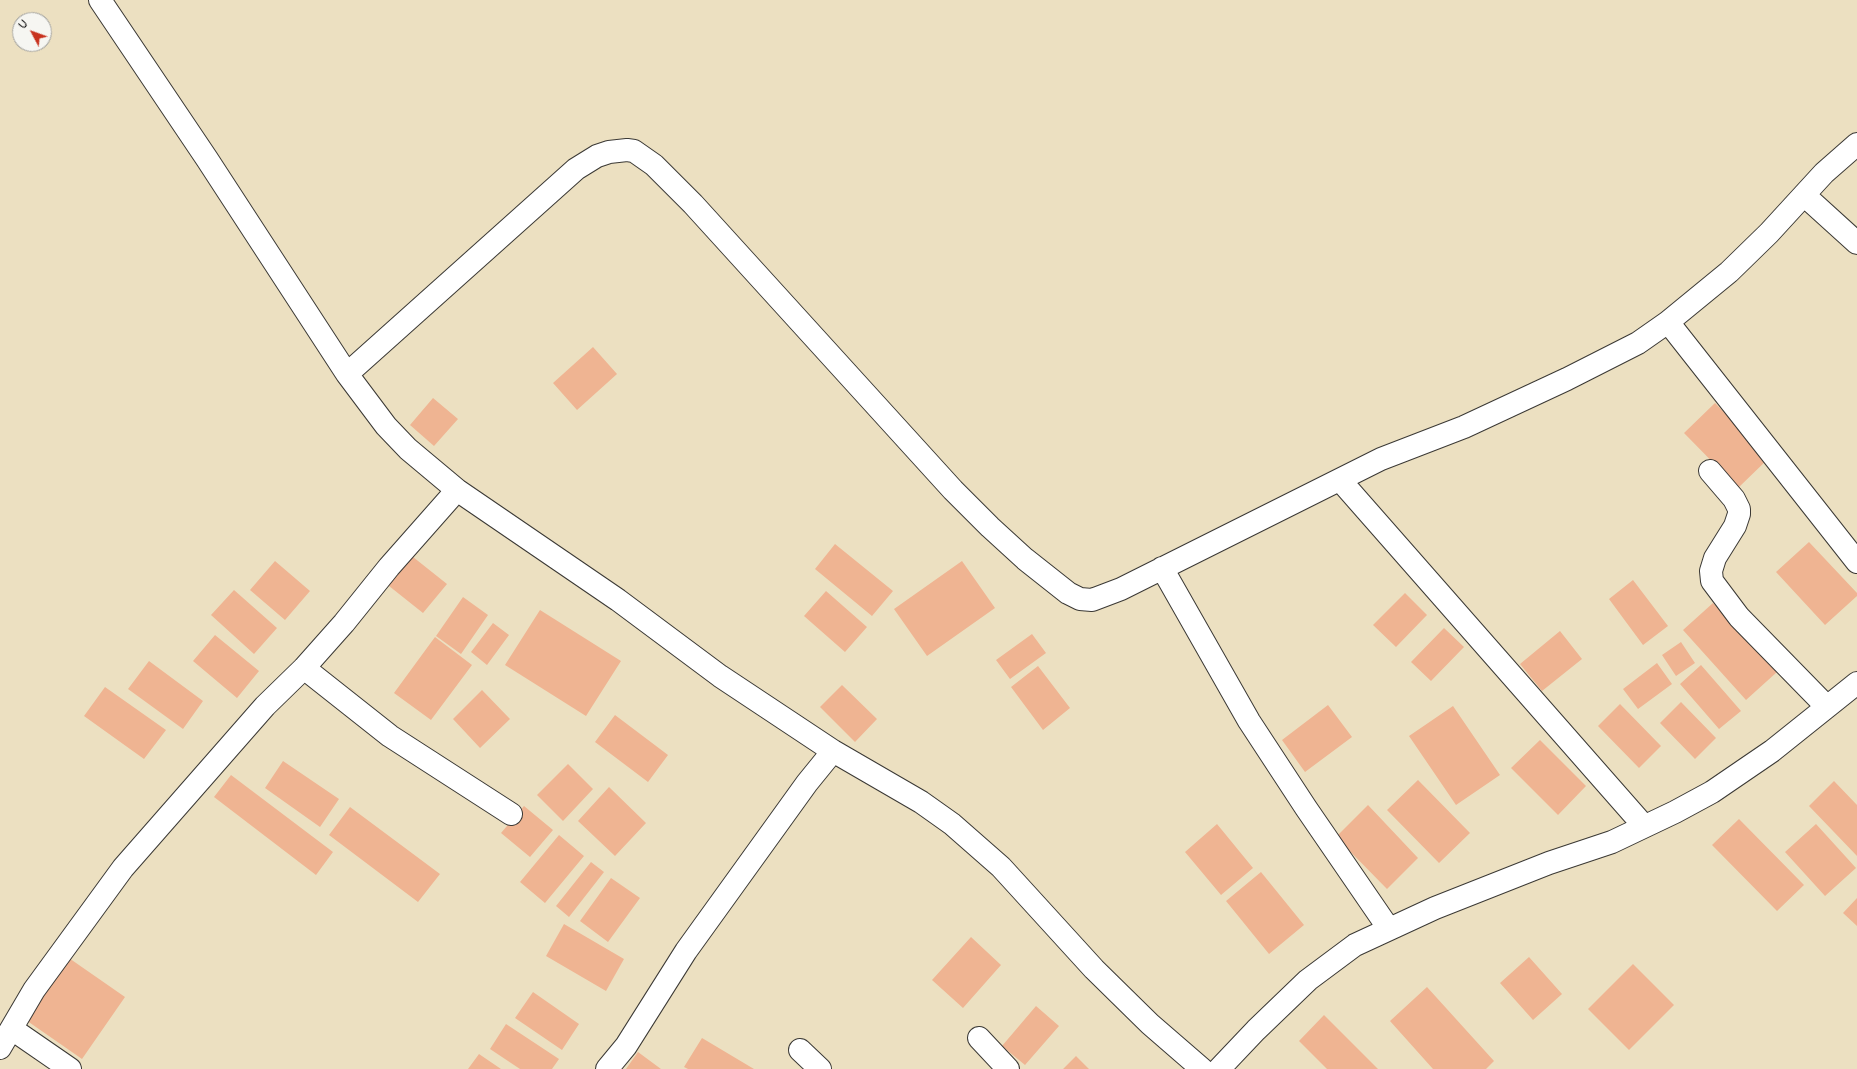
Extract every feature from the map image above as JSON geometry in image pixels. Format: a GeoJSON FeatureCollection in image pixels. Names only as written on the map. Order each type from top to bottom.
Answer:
{"type":"FeatureCollection","features":[{"type":"Feature","properties":{"kind":"street"},"geometry":{"type":"LineString","coordinates":[[100,0],[347,374],[386,426],[408,449],[457,490],[618,600],[828,758],[921,802],[973,841],[1001,867],[1094,969],[1150,1024],[1202,1069]]}},
{"type":"Feature","properties":{"kind":"street"},"geometry":{"type":"LineString","coordinates":[[347,374],[576,169],[597,156],[609,152],[627,150],[634,152],[654,164],[688,199],[953,490],[990,527],[1051,581],[1074,596],[1092,600],[1101,598],[1381,459],[1464,427],[1567,379],[1638,343],[1668,322],[1729,272],[1824,173],[1857,144]]}},
{"type":"Feature","properties":{"kind":"street"},"geometry":{"type":"LineString","coordinates":[[1804,195],[1857,243]]}},
{"type":"Feature","properties":{"kind":"street"},"geometry":{"type":"LineString","coordinates":[[1668,322],[1857,562]]}},
{"type":"Feature","properties":{"kind":"street"},"geometry":{"type":"LineString","coordinates":[[1710,471],[1734,499],[1739,509],[1735,526],[1715,558],[1711,571],[1712,581],[1739,617],[1827,707]]}},
{"type":"Feature","properties":{"kind":"street"},"geometry":{"type":"LineString","coordinates":[[1340,480],[1644,826]]}},
{"type":"Feature","properties":{"kind":"street"},"geometry":{"type":"LineString","coordinates":[[0,1048],[34,990],[123,868],[260,711],[304,668],[457,490]]}},
{"type":"Feature","properties":{"kind":"street"},"geometry":{"type":"LineString","coordinates":[[1162,568],[1249,721],[1306,808],[1389,928]]}},
{"type":"Feature","properties":{"kind":"street"},"geometry":{"type":"LineString","coordinates":[[304,668],[390,736],[511,814]]}},
{"type":"Feature","properties":{"kind":"street"},"geometry":{"type":"LineString","coordinates":[[1220,1069],[1256,1030],[1308,980],[1355,945],[1435,908],[1549,863],[1612,842],[1675,812],[1718,787],[1772,751],[1857,683]]}},
{"type":"Feature","properties":{"kind":"street"},"geometry":{"type":"LineString","coordinates":[[607,1069],[626,1046],[686,951],[807,783],[828,758]]}},
{"type":"Feature","properties":{"kind":"street"},"geometry":{"type":"LineString","coordinates":[[12,1029],[70,1069]]}},
{"type":"Feature","properties":{"kind":"street"},"geometry":{"type":"LineString","coordinates":[[979,1038],[1008,1069]]}},
{"type":"Feature","properties":{"kind":"street"},"geometry":{"type":"LineString","coordinates":[[800,1050],[820,1069]]}},
{"type":"Feature","properties":{"kind":"building"},"geometry":{"type":"Polygon","coordinates":[[[593,347],[617,374],[577,410],[553,383],[593,347]]]}},
{"type":"Feature","properties":{"kind":"building"},"geometry":{"type":"Polygon","coordinates":[[[433,398],[458,419],[434,446],[410,425],[433,398]]]}},
{"type":"Feature","properties":{"kind":"building"},"geometry":{"type":"Polygon","coordinates":[[[1715,403],[1769,458],[1738,488],[1684,433],[1715,403]]]}},
{"type":"Feature","properties":{"kind":"building"},"geometry":{"type":"Polygon","coordinates":[[[1809,542],[1857,593],[1857,596],[1825,625],[1776,572],[1809,542]]]}},
{"type":"Feature","properties":{"kind":"building"},"geometry":{"type":"Polygon","coordinates":[[[835,544],[893,591],[872,616],[815,569],[835,544]]]}},
{"type":"Feature","properties":{"kind":"building"},"geometry":{"type":"Polygon","coordinates":[[[408,553],[447,584],[423,613],[384,582],[408,553]]]}},
{"type":"Feature","properties":{"kind":"building"},"geometry":{"type":"Polygon","coordinates":[[[275,561],[310,591],[285,620],[250,590],[275,561]]]}},
{"type":"Feature","properties":{"kind":"building"},"geometry":{"type":"Polygon","coordinates":[[[962,561],[995,608],[927,656],[894,609],[962,561]]]}},
{"type":"Feature","properties":{"kind":"building"},"geometry":{"type":"Polygon","coordinates":[[[1633,580],[1668,626],[1643,645],[1609,599],[1633,580]]]}},
{"type":"Feature","properties":{"kind":"building"},"geometry":{"type":"Polygon","coordinates":[[[234,590],[277,628],[254,654],[211,615],[234,590]]]}},
{"type":"Feature","properties":{"kind":"building"},"geometry":{"type":"Polygon","coordinates":[[[826,591],[867,627],[845,652],[804,616],[826,591]]]}},
{"type":"Feature","properties":{"kind":"building"},"geometry":{"type":"Polygon","coordinates":[[[1405,593],[1427,615],[1396,647],[1373,625],[1405,593]]]}},
{"type":"Feature","properties":{"kind":"building"},"geometry":{"type":"Polygon","coordinates":[[[463,597],[488,615],[461,654],[436,636],[463,597]]]}},
{"type":"Feature","properties":{"kind":"building"},"geometry":{"type":"Polygon","coordinates":[[[1713,603],[1777,672],[1746,700],[1683,630],[1713,603]]]}},
{"type":"Feature","properties":{"kind":"building"},"geometry":{"type":"Polygon","coordinates":[[[540,610],[621,661],[586,716],[505,665],[540,610]]]}},
{"type":"Feature","properties":{"kind":"building"},"geometry":{"type":"Polygon","coordinates":[[[493,623],[509,635],[487,665],[471,652],[493,623]]]}},
{"type":"Feature","properties":{"kind":"building"},"geometry":{"type":"Polygon","coordinates":[[[1444,628],[1464,647],[1431,681],[1411,662],[1444,628]]]}},
{"type":"Feature","properties":{"kind":"building"},"geometry":{"type":"Polygon","coordinates":[[[1560,631],[1582,659],[1542,691],[1520,664],[1560,631]]]}},
{"type":"Feature","properties":{"kind":"building"},"geometry":{"type":"Polygon","coordinates":[[[1032,634],[1046,653],[1010,679],[996,660],[1032,634]]]}},
{"type":"Feature","properties":{"kind":"building"},"geometry":{"type":"Polygon","coordinates":[[[215,635],[259,671],[237,698],[193,661],[215,635]]]}},
{"type":"Feature","properties":{"kind":"building"},"geometry":{"type":"Polygon","coordinates":[[[435,637],[472,665],[431,720],[394,693],[435,637]]]}},
{"type":"Feature","properties":{"kind":"building"},"geometry":{"type":"Polygon","coordinates":[[[1681,642],[1695,663],[1676,676],[1662,655],[1681,642]]]}},
{"type":"Feature","properties":{"kind":"building"},"geometry":{"type":"Polygon","coordinates":[[[149,661],[203,701],[183,729],[128,689],[149,661]]]}},
{"type":"Feature","properties":{"kind":"building"},"geometry":{"type":"Polygon","coordinates":[[[1657,663],[1672,684],[1638,709],[1623,689],[1657,663]]]}},
{"type":"Feature","properties":{"kind":"building"},"geometry":{"type":"Polygon","coordinates":[[[1701,665],[1741,711],[1719,729],[1680,684],[1701,665]]]}},
{"type":"Feature","properties":{"kind":"building"},"geometry":{"type":"Polygon","coordinates":[[[1038,666],[1070,708],[1043,730],[1011,687],[1038,666]]]}},
{"type":"Feature","properties":{"kind":"building"},"geometry":{"type":"Polygon","coordinates":[[[842,685],[877,719],[855,742],[820,707],[842,685]]]}},
{"type":"Feature","properties":{"kind":"building"},"geometry":{"type":"Polygon","coordinates":[[[105,687],[166,730],[144,759],[84,716],[105,687]]]}},
{"type":"Feature","properties":{"kind":"building"},"geometry":{"type":"Polygon","coordinates":[[[482,690],[510,719],[480,748],[453,719],[482,690]]]}},
{"type":"Feature","properties":{"kind":"building"},"geometry":{"type":"Polygon","coordinates":[[[1681,702],[1716,738],[1695,759],[1660,723],[1681,702]]]}},
{"type":"Feature","properties":{"kind":"building"},"geometry":{"type":"Polygon","coordinates":[[[1620,704],[1661,746],[1639,768],[1598,726],[1620,704]]]}},
{"type":"Feature","properties":{"kind":"building"},"geometry":{"type":"Polygon","coordinates":[[[1328,705],[1352,737],[1305,772],[1282,740],[1328,705]]]}},
{"type":"Feature","properties":{"kind":"building"},"geometry":{"type":"Polygon","coordinates":[[[1453,706],[1500,775],[1456,805],[1409,736],[1453,706]]]}},
{"type":"Feature","properties":{"kind":"building"},"geometry":{"type":"Polygon","coordinates":[[[615,715],[668,755],[648,782],[595,742],[615,715]]]}},
{"type":"Feature","properties":{"kind":"building"},"geometry":{"type":"Polygon","coordinates":[[[1540,740],[1586,786],[1558,815],[1511,768],[1540,740]]]}},
{"type":"Feature","properties":{"kind":"building"},"geometry":{"type":"Polygon","coordinates":[[[283,761],[339,799],[320,827],[265,788],[283,761]]]}},
{"type":"Feature","properties":{"kind":"building"},"geometry":{"type":"Polygon","coordinates":[[[568,764],[593,789],[563,821],[537,795],[568,764]]]}},
{"type":"Feature","properties":{"kind":"building"},"geometry":{"type":"Polygon","coordinates":[[[231,775],[333,852],[316,875],[214,797],[231,775]]]}},
{"type":"Feature","properties":{"kind":"building"},"geometry":{"type":"Polygon","coordinates":[[[1418,780],[1470,833],[1439,863],[1387,810],[1418,780]]]}},
{"type":"Feature","properties":{"kind":"building"},"geometry":{"type":"Polygon","coordinates":[[[1834,781],[1857,805],[1857,856],[1809,806],[1834,781]]]}},
{"type":"Feature","properties":{"kind":"building"},"geometry":{"type":"Polygon","coordinates":[[[609,787],[646,823],[615,856],[578,821],[609,787]]]}},
{"type":"Feature","properties":{"kind":"building"},"geometry":{"type":"Polygon","coordinates":[[[1368,805],[1418,858],[1387,889],[1336,837],[1368,805]]]}},
{"type":"Feature","properties":{"kind":"building"},"geometry":{"type":"Polygon","coordinates":[[[524,806],[553,830],[530,857],[501,833],[524,806]]]}},
{"type":"Feature","properties":{"kind":"building"},"geometry":{"type":"Polygon","coordinates":[[[350,807],[440,874],[418,902],[329,835],[350,807]]]}},
{"type":"Feature","properties":{"kind":"building"},"geometry":{"type":"Polygon","coordinates":[[[1739,819],[1804,885],[1777,911],[1712,845],[1739,819]]]}},
{"type":"Feature","properties":{"kind":"building"},"geometry":{"type":"Polygon","coordinates":[[[1217,824],[1253,868],[1221,895],[1185,852],[1217,824]]]}},
{"type":"Feature","properties":{"kind":"building"},"geometry":{"type":"Polygon","coordinates":[[[1816,824],[1856,868],[1825,896],[1785,852],[1816,824]]]}},
{"type":"Feature","properties":{"kind":"building"},"geometry":{"type":"Polygon","coordinates":[[[559,835],[584,856],[545,903],[520,882],[559,835]]]}},
{"type":"Feature","properties":{"kind":"building"},"geometry":{"type":"Polygon","coordinates":[[[591,862],[604,872],[569,917],[556,906],[591,862]]]}},
{"type":"Feature","properties":{"kind":"building"},"geometry":{"type":"Polygon","coordinates":[[[1261,872],[1304,925],[1269,954],[1226,901],[1261,872]]]}},
{"type":"Feature","properties":{"kind":"building"},"geometry":{"type":"Polygon","coordinates":[[[611,878],[640,898],[608,942],[580,921],[611,878]]]}},
{"type":"Feature","properties":{"kind":"building"},"geometry":{"type":"Polygon","coordinates":[[[1857,898],[1857,926],[1843,913],[1857,898]]]}},
{"type":"Feature","properties":{"kind":"building"},"geometry":{"type":"Polygon","coordinates":[[[564,924],[624,959],[606,991],[546,956],[564,924]]]}},
{"type":"Feature","properties":{"kind":"building"},"geometry":{"type":"Polygon","coordinates":[[[971,937],[1001,965],[963,1008],[932,980],[971,937]]]}},
{"type":"Feature","properties":{"kind":"building"},"geometry":{"type":"Polygon","coordinates":[[[66,956],[125,997],[82,1059],[23,1018],[66,956]]]}},
{"type":"Feature","properties":{"kind":"building"},"geometry":{"type":"Polygon","coordinates":[[[1529,957],[1562,994],[1533,1020],[1500,983],[1529,957]]]}},
{"type":"Feature","properties":{"kind":"building"},"geometry":{"type":"Polygon","coordinates":[[[1633,964],[1674,1005],[1629,1050],[1588,1009],[1633,964]]]}},
{"type":"Feature","properties":{"kind":"building"},"geometry":{"type":"Polygon","coordinates":[[[1427,987],[1494,1061],[1486,1069],[1433,1069],[1390,1021],[1427,987]]]}},
{"type":"Feature","properties":{"kind":"building"},"geometry":{"type":"Polygon","coordinates":[[[533,992],[579,1024],[562,1050],[515,1018],[533,992]]]}},
{"type":"Feature","properties":{"kind":"building"},"geometry":{"type":"Polygon","coordinates":[[[1036,1006],[1059,1026],[1025,1065],[1002,1046],[1036,1006]]]}},
{"type":"Feature","properties":{"kind":"building"},"geometry":{"type":"Polygon","coordinates":[[[1324,1015],[1378,1069],[1327,1069],[1299,1041],[1324,1015]]]}},
{"type":"Feature","properties":{"kind":"building"},"geometry":{"type":"Polygon","coordinates":[[[506,1024],[559,1059],[552,1069],[520,1069],[490,1049],[506,1024]]]}},
{"type":"Feature","properties":{"kind":"building"},"geometry":{"type":"Polygon","coordinates":[[[702,1038],[754,1069],[688,1069],[684,1067],[702,1038]]]}},
{"type":"Feature","properties":{"kind":"building"},"geometry":{"type":"Polygon","coordinates":[[[638,1052],[661,1069],[626,1069],[638,1052]]]}},
{"type":"Feature","properties":{"kind":"building"},"geometry":{"type":"Polygon","coordinates":[[[479,1054],[501,1069],[468,1069],[479,1054]]]}},
{"type":"Feature","properties":{"kind":"building"},"geometry":{"type":"Polygon","coordinates":[[[1076,1056],[1089,1069],[1063,1069],[1076,1056]]]}}]}
